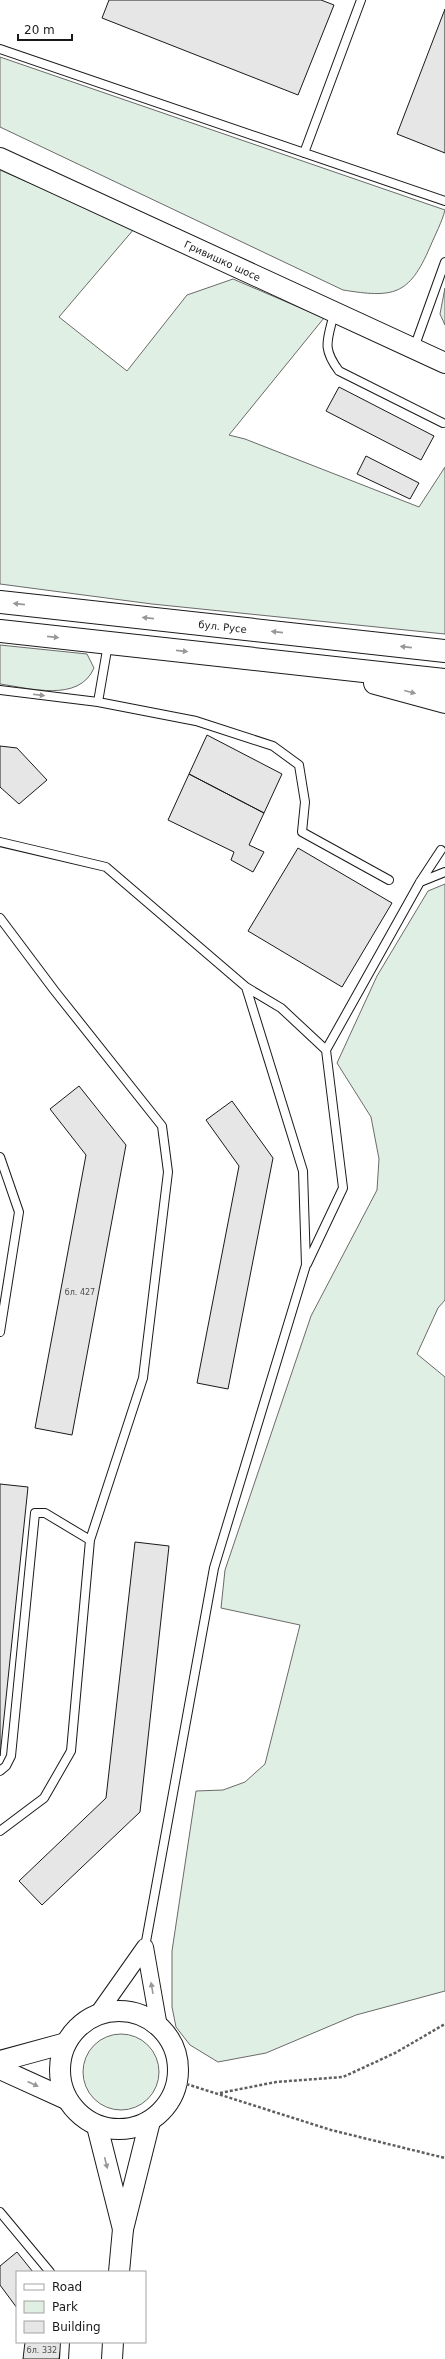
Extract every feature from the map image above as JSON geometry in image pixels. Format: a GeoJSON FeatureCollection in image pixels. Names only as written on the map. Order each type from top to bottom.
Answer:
{"type":"FeatureCollection","features":[{"type":"Feature","properties":{"kind":"main road","name":"бул. Русе"},"geometry":{"type":"LineString","coordinates":[[0,602],[445,651]]}},
{"type":"Feature","properties":{"kind":"main road"},"geometry":{"type":"LineString","coordinates":[[0,631],[445,680]]}},
{"type":"Feature","properties":{"kind":"main road"},"geometry":{"type":"LineString","coordinates":[[304,665],[445,702]]}},
{"type":"Feature","properties":{"kind":"street","name":"Гривишко шосе"},"geometry":{"type":"LineString","coordinates":[[0,158],[445,363]]}},
{"type":"Feature","properties":{"kind":"street"},"geometry":{"type":"LineString","coordinates":[[97,2015],[145,1947]]}},
{"type":"Feature","properties":{"kind":"street"},"geometry":{"type":"LineString","coordinates":[[145,1947],[159,2027]]}},
{"type":"Feature","properties":{"kind":"street"},"geometry":{"type":"LineString","coordinates":[[117,2011],[135,2013],[148,2019],[159,2027],[170,2040],[176,2056],[177,2081],[171,2098],[165,2108],[150,2121],[138,2127],[124,2130],[112,2130],[97,2126],[77,2113],[66,2099],[60,2080],[60,2060],[66,2043],[77,2028],[97,2015],[117,2011]]}},
{"type":"Feature","properties":{"kind":"street"},"geometry":{"type":"LineString","coordinates":[[0,2061],[66,2043]]}},
{"type":"Feature","properties":{"kind":"street"},"geometry":{"type":"LineString","coordinates":[[0,2069],[66,2099]]}},
{"type":"Feature","properties":{"kind":"street"},"geometry":{"type":"LineString","coordinates":[[119,2271],[123,2229],[150,2121]]}},
{"type":"Feature","properties":{"kind":"street"},"geometry":{"type":"LineString","coordinates":[[97,2126],[123,2229]]}},
{"type":"Feature","properties":{"kind":"street"},"geometry":{"type":"LineString","coordinates":[[112,2359],[114,2343]]}},
{"type":"Feature","properties":{"kind":"lane"},"geometry":{"type":"LineString","coordinates":[[304,153],[361,0]]}},
{"type":"Feature","properties":{"kind":"lane"},"geometry":{"type":"LineString","coordinates":[[0,49],[445,201]]}},
{"type":"Feature","properties":{"kind":"lane"},"geometry":{"type":"LineString","coordinates":[[414,349],[444,266]]}},
{"type":"Feature","properties":{"kind":"lane"},"geometry":{"type":"LineString","coordinates":[[335,312],[326,346],[329,358],[339,371],[444,423]]}},
{"type":"Feature","properties":{"kind":"lane"},"geometry":{"type":"LineString","coordinates":[[98,702],[108,643]]}},
{"type":"Feature","properties":{"kind":"lane"},"geometry":{"type":"LineString","coordinates":[[0,690],[98,702],[196,721],[273,746],[300,765],[305,802],[302,832],[389,880]]}},
{"type":"Feature","properties":{"kind":"lane"},"geometry":{"type":"LineString","coordinates":[[0,842],[106,867],[246,987],[281,1008],[326,1050]]}},
{"type":"Feature","properties":{"kind":"lane"},"geometry":{"type":"LineString","coordinates":[[145,1947],[214,1568],[306,1265],[343,1188],[326,1050],[420,882],[441,850]]}},
{"type":"Feature","properties":{"kind":"lane"},"geometry":{"type":"LineString","coordinates":[[420,882],[445,872]]}},
{"type":"Feature","properties":{"kind":"lane"},"geometry":{"type":"LineString","coordinates":[[0,918],[54,990],[162,1126],[168,1172],[144,1378],[90,1540],[71,1751],[44,1798],[0,1830]]}},
{"type":"Feature","properties":{"kind":"lane"},"geometry":{"type":"LineString","coordinates":[[246,987],[303,1171],[306,1265]]}},
{"type":"Feature","properties":{"kind":"lane"},"geometry":{"type":"LineString","coordinates":[[0,1157],[19,1212],[0,1332]]}},
{"type":"Feature","properties":{"kind":"lane"},"geometry":{"type":"LineString","coordinates":[[0,1771],[6,1766],[11,1756],[35,1513],[45,1513],[90,1540]]}},
{"type":"Feature","properties":{"kind":"lane"},"geometry":{"type":"LineString","coordinates":[[0,2212],[49,2271]]}},
{"type":"Feature","properties":{"kind":"lane"},"geometry":{"type":"LineString","coordinates":[[64,2359],[66,2343]]}},
{"type":"Feature","properties":{"kind":"path"},"geometry":{"type":"LineString","coordinates":[[220,2093],[276,2082],[343,2077],[395,2053],[445,2024]]}},
{"type":"Feature","properties":{"kind":"path"},"geometry":{"type":"LineString","coordinates":[[177,2081],[220,2093],[331,2130],[445,2158]]}},
{"type":"Feature","properties":{"kind":"green space"},"geometry":{"type":"Polygon","coordinates":[[[0,57],[445,210],[442,219],[415,276],[406,284],[397,290],[387,293],[375,294],[343,290],[0,127],[0,57]]]}},
{"type":"Feature","properties":{"kind":"green space"},"geometry":{"type":"Polygon","coordinates":[[[0,170],[134,229],[59,317],[127,371],[187,295],[233,279],[324,318],[229,435],[245,439],[419,507],[445,467],[445,634],[152,604],[0,584],[0,170]]]}},
{"type":"Feature","properties":{"kind":"green space"},"geometry":{"type":"Polygon","coordinates":[[[445,288],[445,325],[440,314],[445,288]]]}},
{"type":"Feature","properties":{"kind":"green space"},"geometry":{"type":"Polygon","coordinates":[[[0,645],[87,654],[94,668],[87,679],[77,686],[65,689],[52,691],[39,690],[0,684],[0,645]]]}},
{"type":"Feature","properties":{"kind":"green space"},"geometry":{"type":"Polygon","coordinates":[[[445,884],[445,1300],[438,1308],[417,1354],[445,1377],[445,1991],[356,2015],[266,2053],[218,2062],[190,2045],[176,2027],[172,2007],[172,1951],[196,1791],[223,1790],[245,1782],[265,1764],[300,1625],[221,1608],[225,1570],[311,1316],[377,1190],[379,1159],[371,1117],[337,1063],[377,976],[428,891],[445,884]]]}},
{"type":"Feature","properties":{"kind":"green space"},"geometry":{"type":"Polygon","coordinates":[[[114,2034],[128,2034],[142,2040],[153,2051],[159,2065],[159,2079],[156,2087],[148,2099],[142,2104],[128,2110],[114,2110],[100,2104],[89,2093],[83,2079],[83,2065],[89,2051],[100,2040],[114,2034]]]}},
{"type":"Feature","properties":{"kind":"building"},"geometry":{"type":"Polygon","coordinates":[[[109,0],[321,0],[334,5],[298,95],[102,18],[109,0]]]}},
{"type":"Feature","properties":{"kind":"building"},"geometry":{"type":"Polygon","coordinates":[[[445,9],[445,153],[397,134],[445,9]]]}},
{"type":"Feature","properties":{"kind":"building"},"geometry":{"type":"Polygon","coordinates":[[[339,387],[434,436],[421,460],[326,411],[339,387]]]}},
{"type":"Feature","properties":{"kind":"building"},"geometry":{"type":"Polygon","coordinates":[[[366,456],[419,483],[410,499],[357,474],[366,456]]]}},
{"type":"Feature","properties":{"kind":"building"},"geometry":{"type":"Polygon","coordinates":[[[207,735],[282,774],[264,813],[189,774],[207,735]]]}},
{"type":"Feature","properties":{"kind":"building"},"geometry":{"type":"Polygon","coordinates":[[[0,746],[17,748],[47,780],[19,804],[0,787],[0,746]]]}},
{"type":"Feature","properties":{"kind":"building"},"geometry":{"type":"Polygon","coordinates":[[[189,774],[264,813],[249,845],[264,852],[253,872],[231,860],[234,852],[168,820],[189,774]]]}},
{"type":"Feature","properties":{"kind":"building"},"geometry":{"type":"Polygon","coordinates":[[[298,848],[392,903],[342,987],[248,931],[298,848]]]}},
{"type":"Feature","properties":{"kind":"building"},"geometry":{"type":"Polygon","coordinates":[[[79,1086],[126,1145],[72,1435],[35,1428],[86,1155],[50,1109],[79,1086]]]}},
{"type":"Feature","properties":{"kind":"building"},"geometry":{"type":"Polygon","coordinates":[[[232,1101],[273,1158],[228,1389],[197,1383],[239,1166],[206,1120],[232,1101]]]}},
{"type":"Feature","properties":{"kind":"building"},"geometry":{"type":"Polygon","coordinates":[[[0,1484],[28,1487],[0,1756],[0,1484]]]}},
{"type":"Feature","properties":{"kind":"building"},"geometry":{"type":"Polygon","coordinates":[[[135,1542],[169,1546],[140,1812],[42,1905],[19,1881],[106,1798],[135,1542]]]}},
{"type":"Feature","properties":{"kind":"building"},"geometry":{"type":"Polygon","coordinates":[[[17,2252],[32,2271],[16,2271],[16,2307],[0,2285],[0,2266],[17,2252]]]}},
{"type":"Feature","properties":{"kind":"building"},"geometry":{"type":"Polygon","coordinates":[[[25,2343],[62,2343],[59,2359],[23,2359],[25,2343]]]}}]}
